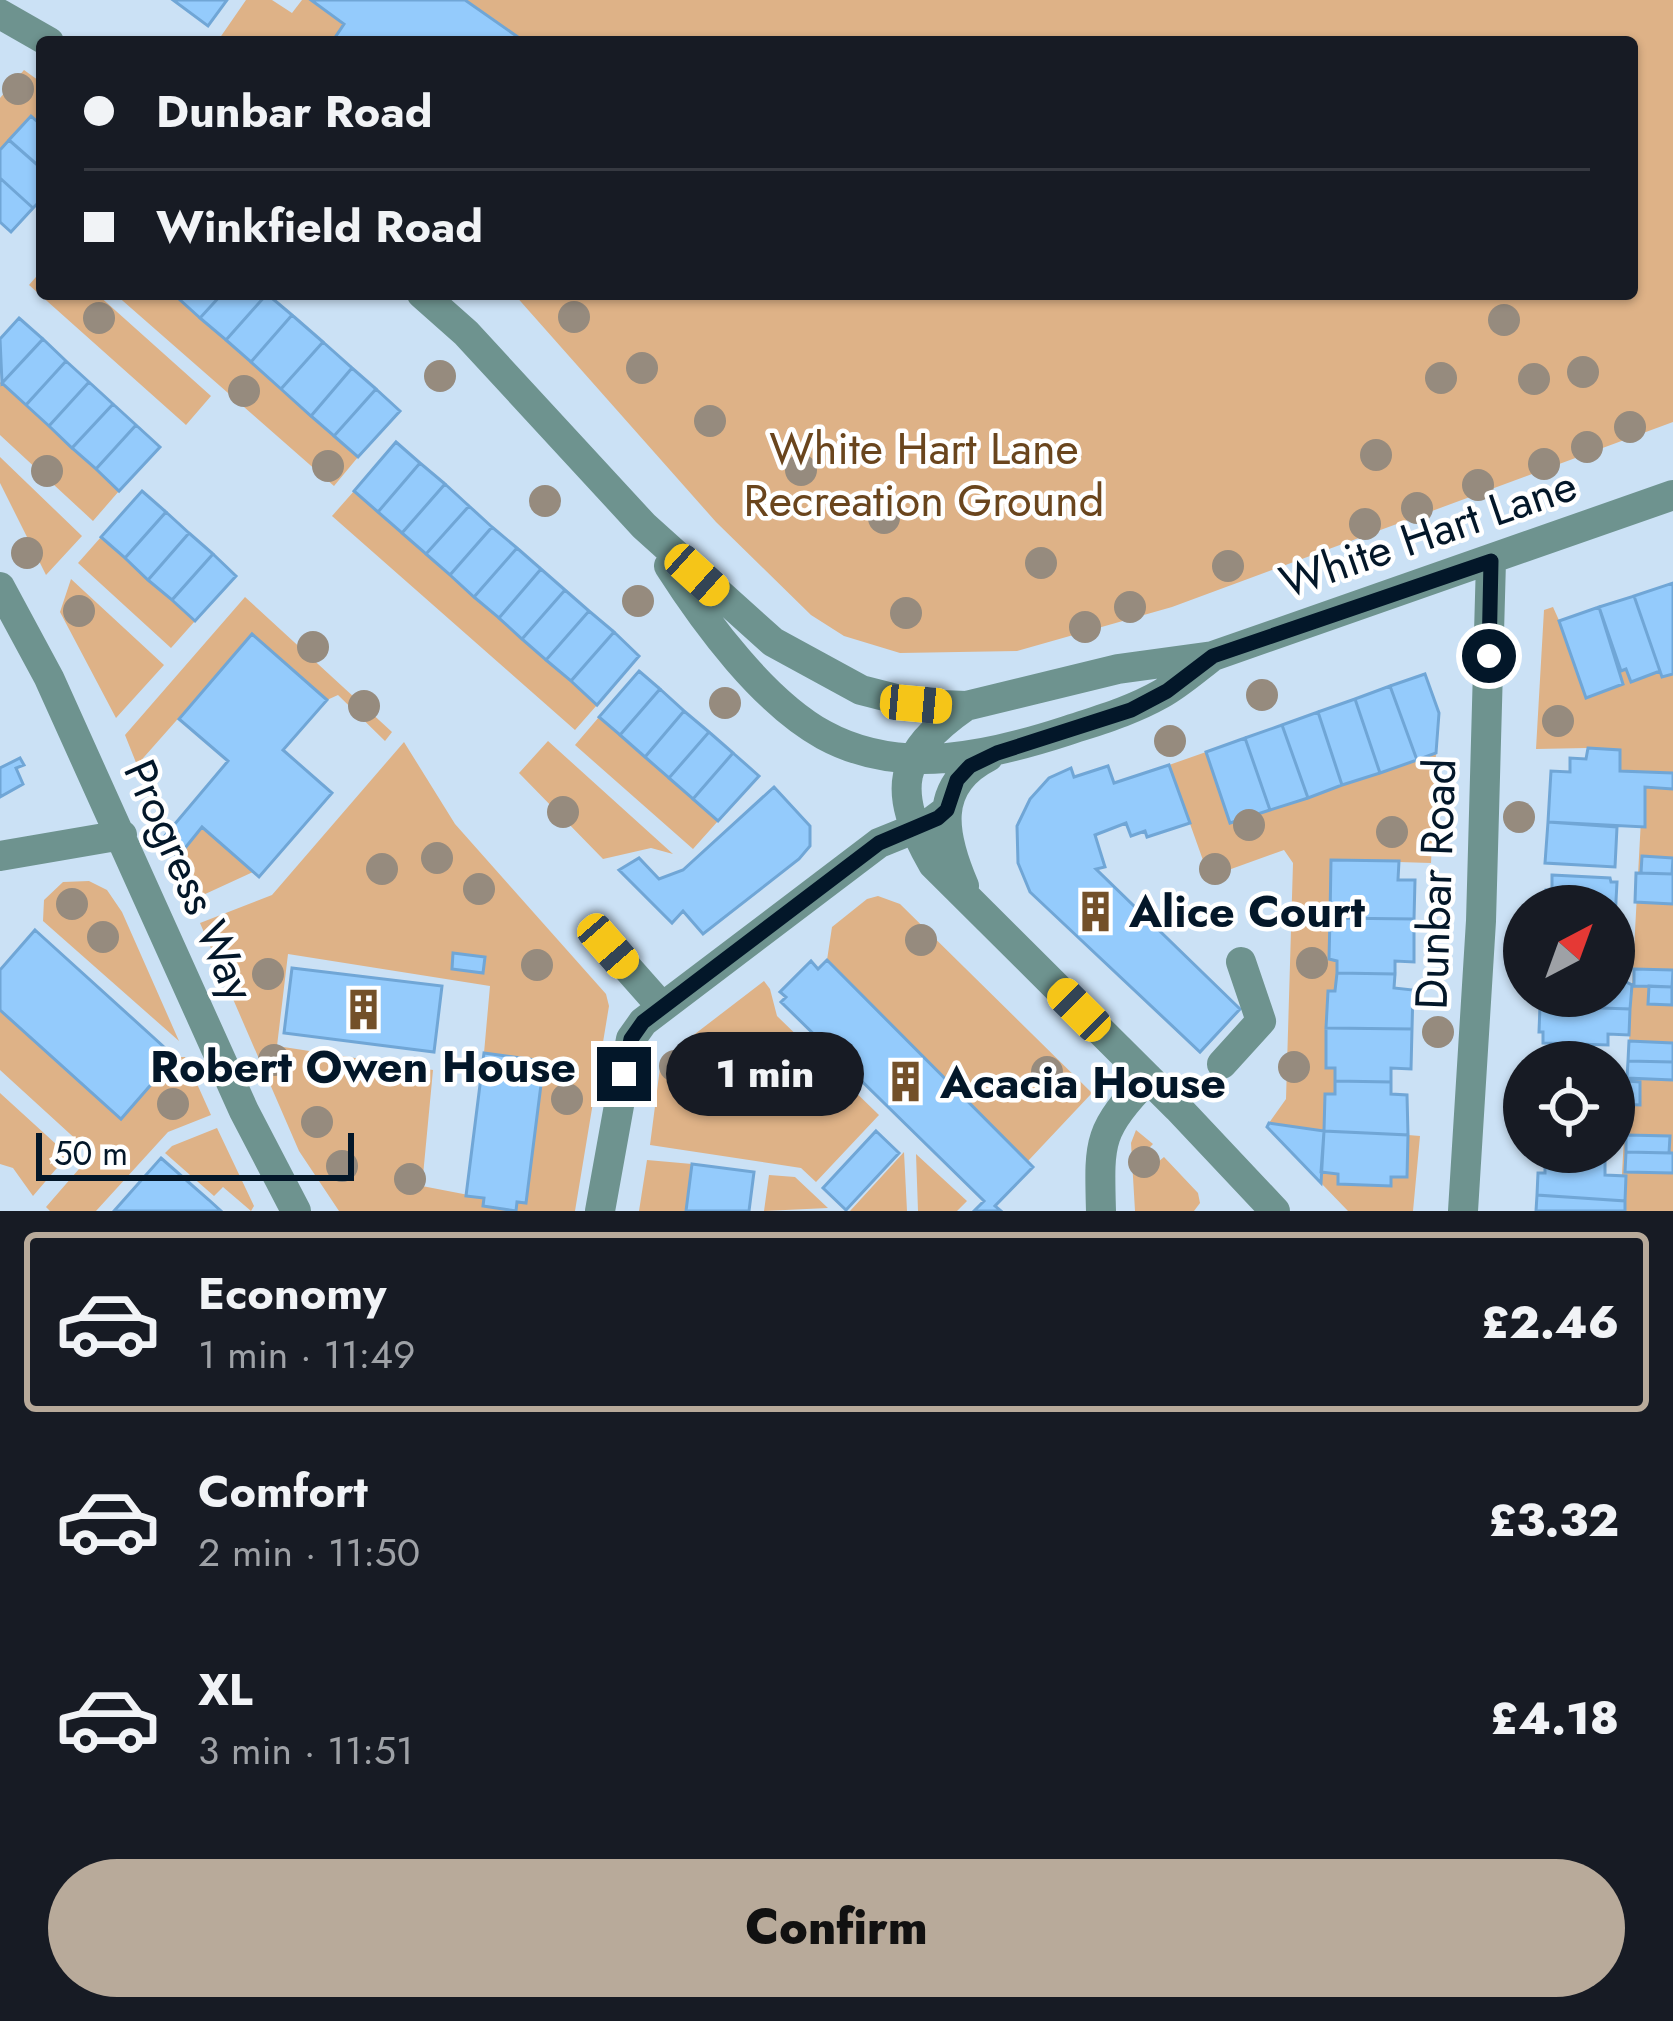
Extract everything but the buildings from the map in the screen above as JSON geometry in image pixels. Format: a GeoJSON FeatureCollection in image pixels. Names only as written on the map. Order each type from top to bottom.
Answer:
{"type":"FeatureCollection","features":[{"type":"Feature","properties":{"kind":"street"},"geometry":{"type":"LineString","coordinates":[[0,14],[38,36]]}},
{"type":"Feature","properties":{"kind":"street","name":"White Hart Lane"},"geometry":{"type":"LineString","coordinates":[[429,300],[466,333],[644,526],[773,642],[825,674],[885,698],[916,704],[966,706],[1118,669],[1213,656],[1673,495]]}},
{"type":"Feature","properties":{"kind":"street","name":"White Hart Lane"},"geometry":{"type":"LineString","coordinates":[[644,526],[717,635],[769,690],[806,724],[907,773],[997,753],[1131,710],[1167,691],[1213,656]]}},
{"type":"Feature","properties":{"kind":"street","name":"Dunbar Road"},"geometry":{"type":"LineString","coordinates":[[1463,1211],[1480,921],[1491,561]]}},
{"type":"Feature","properties":{"kind":"street","name":"Progress Way"},"geometry":{"type":"LineString","coordinates":[[0,587],[49,678],[244,1111],[296,1211]]}},
{"type":"Feature","properties":{"kind":"street"},"geometry":{"type":"LineString","coordinates":[[966,706],[923,740],[907,773],[915,828],[933,864],[1148,1078],[1266,1207]]}},
{"type":"Feature","properties":{"kind":"street"},"geometry":{"type":"LineString","coordinates":[[971,903],[947,838],[947,810],[957,780],[970,766],[997,753]]}},
{"type":"Feature","properties":{"kind":"street"},"geometry":{"type":"LineString","coordinates":[[600,1211],[631,1039],[662,1007],[862,855],[947,810]]}},
{"type":"Feature","properties":{"kind":"street"},"geometry":{"type":"LineString","coordinates":[[0,856],[122,835]]}},
{"type":"Feature","properties":{"kind":"street"},"geometry":{"type":"LineString","coordinates":[[608,946],[662,1007]]}},
{"type":"Feature","properties":{"kind":"street"},"geometry":{"type":"LineString","coordinates":[[1222,1064],[1261,1022],[1241,962]]}},
{"type":"Feature","properties":{"kind":"street"},"geometry":{"type":"LineString","coordinates":[[1101,1211],[1100,1146],[1109,1124],[1148,1078]]}},
{"type":"Feature","properties":{"kind":"green space"},"geometry":{"type":"Polygon","coordinates":[[[246,0],[272,0],[292,13],[302,0],[311,0],[344,24],[336,36],[221,36],[246,0]]]}},
{"type":"Feature","properties":{"kind":"green space","name":"White Hart Lane Recreation Ground"},"geometry":{"type":"Polygon","coordinates":[[[465,0],[1673,0],[1673,422],[1172,607],[1017,651],[900,653],[844,636],[811,615],[716,522],[519,300],[1638,300],[1638,36],[516,36],[465,0]]]}},
{"type":"Feature","properties":{"kind":"green space"},"geometry":{"type":"Polygon","coordinates":[[[24,70],[36,79],[36,122],[30,117],[0,150],[0,98],[24,70]]]}},
{"type":"Feature","properties":{"kind":"green space"},"geometry":{"type":"Polygon","coordinates":[[[46,300],[104,300],[211,396],[186,425],[46,300]]]}},
{"type":"Feature","properties":{"kind":"green space"},"geometry":{"type":"Polygon","coordinates":[[[122,300],[181,300],[358,457],[334,486],[122,300]]]}},
{"type":"Feature","properties":{"kind":"green space"},"geometry":{"type":"Polygon","coordinates":[[[0,382],[119,491],[93,521],[0,435],[0,382]]]}},
{"type":"Feature","properties":{"kind":"green space"},"geometry":{"type":"Polygon","coordinates":[[[0,457],[82,536],[46,575],[0,483],[0,457]]]}},
{"type":"Feature","properties":{"kind":"green space"},"geometry":{"type":"Polygon","coordinates":[[[354,491],[597,705],[575,730],[332,516],[354,491]]]}},
{"type":"Feature","properties":{"kind":"green space"},"geometry":{"type":"Polygon","coordinates":[[[101,537],[195,621],[171,648],[78,563],[101,537]]]}},
{"type":"Feature","properties":{"kind":"green space"},"geometry":{"type":"Polygon","coordinates":[[[71,579],[164,665],[116,718],[60,612],[71,579]]]}},
{"type":"Feature","properties":{"kind":"green space"},"geometry":{"type":"Polygon","coordinates":[[[245,597],[392,732],[385,741],[338,695],[327,700],[253,634],[137,765],[125,735],[245,597]]]}},
{"type":"Feature","properties":{"kind":"green space"},"geometry":{"type":"Polygon","coordinates":[[[1553,607],[1587,683],[1673,652],[1673,1211],[1620,1211],[1622,1173],[1635,1173],[1635,1041],[1629,1041],[1630,1017],[1635,1017],[1643,782],[1591,773],[1587,748],[1536,749],[1544,610],[1553,607]]]}},
{"type":"Feature","properties":{"kind":"green space"},"geometry":{"type":"Polygon","coordinates":[[[599,717],[718,821],[693,849],[575,745],[599,717]]]}},
{"type":"Feature","properties":{"kind":"green space"},"geometry":{"type":"Polygon","coordinates":[[[548,741],[673,854],[651,848],[603,859],[519,773],[548,741]]]}},
{"type":"Feature","properties":{"kind":"green space"},"geometry":{"type":"Polygon","coordinates":[[[404,742],[455,824],[606,994],[609,1006],[575,1211],[339,1211],[299,1151],[200,923],[272,895],[404,742]],[[288,954],[277,1046],[433,1070],[422,1186],[484,1198],[484,1206],[516,1210],[517,1202],[526,1203],[544,1061],[484,1053],[490,986],[288,954]]]}},
{"type":"Feature","properties":{"kind":"green space"},"geometry":{"type":"Polygon","coordinates":[[[1206,752],[1231,822],[1436,753],[1431,863],[1334,860],[1345,1092],[1332,1132],[1269,1123],[1286,1099],[1293,863],[1284,850],[1209,877],[1169,765],[1206,752]]]}},
{"type":"Feature","properties":{"kind":"green space"},"geometry":{"type":"Polygon","coordinates":[[[202,827],[253,872],[190,901],[172,864],[202,827]]]}},
{"type":"Feature","properties":{"kind":"green space"},"geometry":{"type":"Polygon","coordinates":[[[89,881],[107,890],[122,912],[179,1041],[43,921],[44,900],[63,882],[89,881]]]}},
{"type":"Feature","properties":{"kind":"green space"},"geometry":{"type":"Polygon","coordinates":[[[878,896],[900,904],[1092,1093],[1028,1161],[827,960],[832,927],[867,899],[878,896]]]}},
{"type":"Feature","properties":{"kind":"green space"},"geometry":{"type":"Polygon","coordinates":[[[764,981],[777,1016],[879,1115],[816,1182],[801,1168],[650,1145],[661,1060],[764,981]]]}},
{"type":"Feature","properties":{"kind":"green space"},"geometry":{"type":"Polygon","coordinates":[[[0,1010],[121,1119],[175,1057],[185,1057],[211,1115],[168,1132],[96,1211],[50,1211],[46,1207],[92,1154],[0,1070],[0,1010]]]}},
{"type":"Feature","properties":{"kind":"green space"},"geometry":{"type":"Polygon","coordinates":[[[0,1093],[68,1155],[33,1196],[13,1168],[0,1164],[0,1093]]]}},
{"type":"Feature","properties":{"kind":"green space"},"geometry":{"type":"Polygon","coordinates":[[[217,1128],[254,1206],[251,1211],[223,1187],[214,1196],[165,1153],[217,1128]]]}},
{"type":"Feature","properties":{"kind":"green space"},"geometry":{"type":"Polygon","coordinates":[[[1136,1130],[1153,1144],[1147,1150],[1158,1162],[1164,1157],[1198,1193],[1200,1203],[1194,1211],[1135,1211],[1131,1143],[1136,1130]]]}},
{"type":"Feature","properties":{"kind":"green space"},"geometry":{"type":"Polygon","coordinates":[[[1408,1135],[1420,1136],[1413,1211],[1348,1211],[1321,1183],[1321,1172],[1338,1174],[1339,1184],[1390,1186],[1391,1177],[1406,1177],[1408,1135]]]}},
{"type":"Feature","properties":{"kind":"green space"},"geometry":{"type":"Polygon","coordinates":[[[904,1152],[907,1211],[850,1211],[904,1152]]]}},
{"type":"Feature","properties":{"kind":"green space"},"geometry":{"type":"Polygon","coordinates":[[[916,1154],[967,1201],[957,1211],[918,1211],[916,1154]]]}},
{"type":"Feature","properties":{"kind":"green space"},"geometry":{"type":"Polygon","coordinates":[[[647,1160],[692,1164],[686,1211],[639,1211],[647,1160]]]}},
{"type":"Feature","properties":{"kind":"green space"},"geometry":{"type":"Polygon","coordinates":[[[769,1175],[795,1177],[828,1208],[764,1211],[769,1175]]]}},
{"type":"Feature","properties":{"kind":"place","name":"Alice Court"},"geometry":{"type":"Point","coordinates":[1095,911]}},
{"type":"Feature","properties":{"kind":"place","name":"Robert Owen House"},"geometry":{"type":"Point","coordinates":[363,1010]}},
{"type":"Feature","properties":{"kind":"place","name":"Acacia House"},"geometry":{"type":"Point","coordinates":[906,1082]}},
{"type":"Feature","properties":{"kind":"route"},"geometry":{"type":"LineString","coordinates":[[624,1074],[631,1039],[643,1022],[879,843],[938,818],[947,810],[957,780],[970,766],[1131,710],[1167,691],[1213,656],[1491,561],[1489,656]]}}]}
